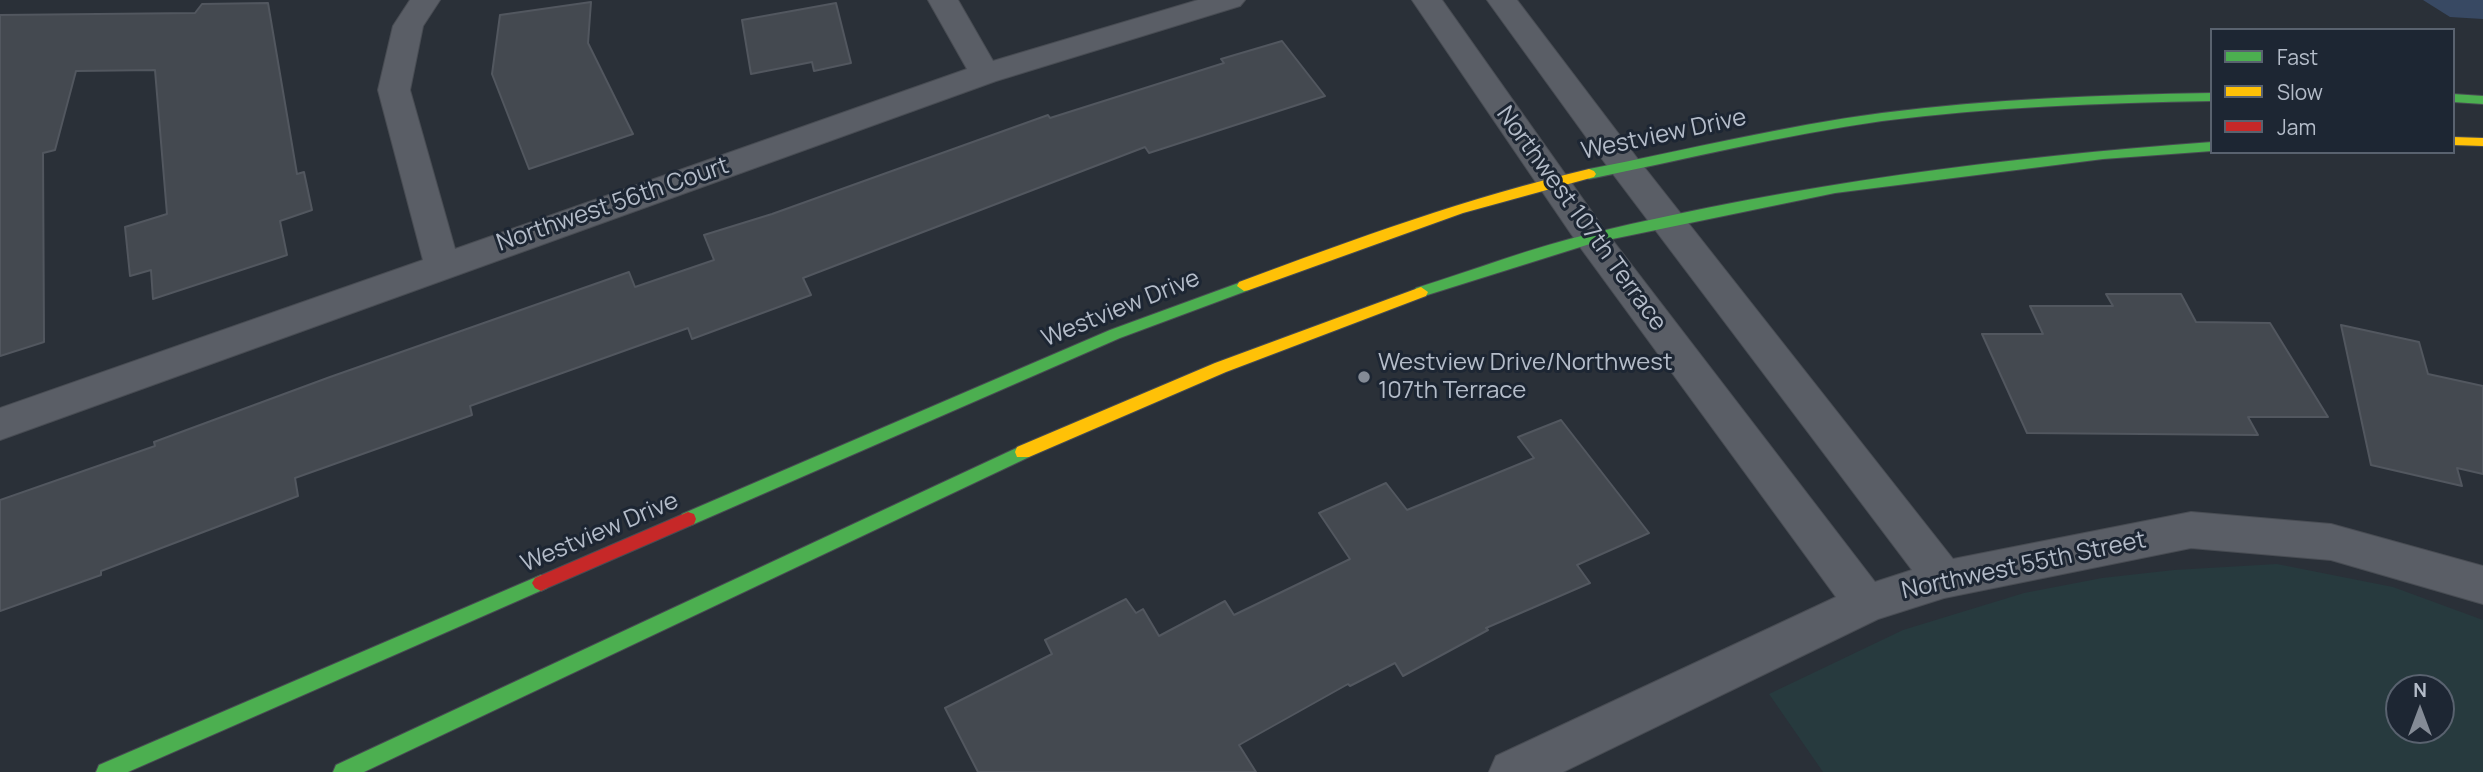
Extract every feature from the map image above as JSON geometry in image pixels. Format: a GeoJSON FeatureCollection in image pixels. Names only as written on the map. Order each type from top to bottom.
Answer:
{"type":"FeatureCollection","features":[{"type":"Feature","properties":{"kind":"street"},"geometry":{"type":"LineString","coordinates":[[425,0],[408,26],[394,90],[442,265]]}},
{"type":"Feature","properties":{"kind":"street"},"geometry":{"type":"LineString","coordinates":[[943,0],[985,74]]}},
{"type":"Feature","properties":{"kind":"street","name":"Northwest 56th Court"},"geometry":{"type":"LineString","coordinates":[[0,424],[985,74],[1230,0]]}},
{"type":"Feature","properties":{"kind":"street","name":"Northwest 107th Terrace"},"geometry":{"type":"LineString","coordinates":[[1427,0],[1592,238],[1866,604]]}},
{"type":"Feature","properties":{"kind":"street"},"geometry":{"type":"LineString","coordinates":[[1502,0],[1625,166],[1944,579]]}},
{"type":"Feature","properties":{"kind":"street","name":"Westview Drive"},"geometry":{"type":"LineString","coordinates":[[106,772],[1115,334],[1374,237],[1552,181],[1833,124],[1950,109],[2072,99],[2210,97]]}},
{"type":"Feature","properties":{"kind":"street"},"geometry":{"type":"LineString","coordinates":[[2455,98],[2483,100]]}},
{"type":"Feature","properties":{"kind":"street"},"geometry":{"type":"LineString","coordinates":[[2455,141],[2483,142]]}},
{"type":"Feature","properties":{"kind":"street"},"geometry":{"type":"LineString","coordinates":[[343,772],[1121,406],[1262,350],[1440,285],[1592,238],[1835,188],[2103,154],[2210,146]]}},
{"type":"Feature","properties":{"kind":"street","name":"Northwest 55th Street"},"geometry":{"type":"LineString","coordinates":[[1513,772],[1866,604],[1944,579],[2191,530],[2331,542],[2483,585]]}},
{"type":"Feature","properties":{"kind":"green space"},"geometry":{"type":"Polygon","coordinates":[[[2277,564],[2393,587],[2483,620],[2483,772],[1823,772],[1769,694],[1903,630],[2024,593],[2102,578],[2174,570],[2277,564]]]}},
{"type":"Feature","properties":{"kind":"water"},"geometry":{"type":"Polygon","coordinates":[[[2423,0],[2483,0],[2483,19],[2450,17],[2423,0]]]}},
{"type":"Feature","properties":{"kind":"building"},"geometry":{"type":"Polygon","coordinates":[[[591,2],[588,43],[633,134],[529,169],[492,74],[500,15],[591,2]]]}},
{"type":"Feature","properties":{"kind":"building"},"geometry":{"type":"Polygon","coordinates":[[[268,3],[297,174],[304,172],[312,210],[280,221],[287,255],[153,299],[151,270],[130,276],[125,227],[167,214],[155,70],[76,71],[55,150],[43,153],[44,342],[0,356],[0,15],[195,13],[202,4],[268,3]]]}},
{"type":"Feature","properties":{"kind":"building"},"geometry":{"type":"Polygon","coordinates":[[[836,3],[851,63],[814,71],[812,62],[751,74],[742,20],[836,3]]]}},
{"type":"Feature","properties":{"kind":"building"},"geometry":{"type":"Polygon","coordinates":[[[1282,41],[1325,96],[1149,153],[1145,147],[803,278],[811,295],[692,339],[688,328],[470,406],[472,415],[295,478],[298,496],[101,571],[101,575],[0,611],[0,500],[155,446],[154,442],[330,377],[629,272],[635,287],[714,260],[704,235],[772,214],[1048,115],[1050,118],[1224,63],[1221,59],[1282,41]]]}},
{"type":"Feature","properties":{"kind":"building"},"geometry":{"type":"Polygon","coordinates":[[[2106,294],[2181,294],[2196,322],[2270,323],[2328,417],[2248,417],[2258,435],[2027,433],[1982,334],[2043,334],[2030,306],[2113,306],[2106,294]]]}},
{"type":"Feature","properties":{"kind":"building"},"geometry":{"type":"Polygon","coordinates":[[[2341,325],[2419,342],[2428,374],[2483,386],[2483,474],[2457,468],[2462,486],[2371,465],[2341,325]]]}},
{"type":"Feature","properties":{"kind":"building"},"geometry":{"type":"Polygon","coordinates":[[[1561,420],[1649,533],[1577,565],[1590,583],[1486,628],[1488,630],[1403,676],[1395,663],[1350,686],[1348,684],[1239,745],[1256,772],[978,772],[945,708],[1052,654],[1045,640],[1126,599],[1136,613],[1143,609],[1159,636],[1225,601],[1234,615],[1350,559],[1319,513],[1386,483],[1407,510],[1534,458],[1518,437],[1561,420]]]}},
{"type":"Feature","properties":{"kind":"traffic: fast"},"geometry":{"type":"LineString","coordinates":[[1589,174],[1773,135],[1882,117],[2023,104],[2210,97]]}},
{"type":"Feature","properties":{"kind":"traffic: fast"},"geometry":{"type":"LineString","coordinates":[[2455,98],[2483,100]]}},
{"type":"Feature","properties":{"kind":"traffic: fast"},"geometry":{"type":"LineString","coordinates":[[1421,292],[1592,238],[1835,188],[2103,154],[2210,146]]}},
{"type":"Feature","properties":{"kind":"traffic: fast"},"geometry":{"type":"LineString","coordinates":[[688,519],[1115,334],[1244,286]]}},
{"type":"Feature","properties":{"kind":"traffic: fast"},"geometry":{"type":"LineString","coordinates":[[343,772],[1023,452]]}},
{"type":"Feature","properties":{"kind":"traffic: fast"},"geometry":{"type":"LineString","coordinates":[[106,772],[541,583]]}},
{"type":"Feature","properties":{"kind":"traffic: slow"},"geometry":{"type":"LineString","coordinates":[[2455,141],[2483,142]]}},
{"type":"Feature","properties":{"kind":"traffic: slow"},"geometry":{"type":"LineString","coordinates":[[1244,286],[1458,209],[1589,174]]}},
{"type":"Feature","properties":{"kind":"traffic: slow"},"geometry":{"type":"LineString","coordinates":[[1023,452],[1220,367],[1421,292]]}},
{"type":"Feature","properties":{"kind":"traffic: jam"},"geometry":{"type":"LineString","coordinates":[[541,583],[688,519]]}},
{"type":"Feature","properties":{"kind":"place","name":"Westview Drive/Northwest 107th Terrace"},"geometry":{"type":"Point","coordinates":[1364,377]}}]}
